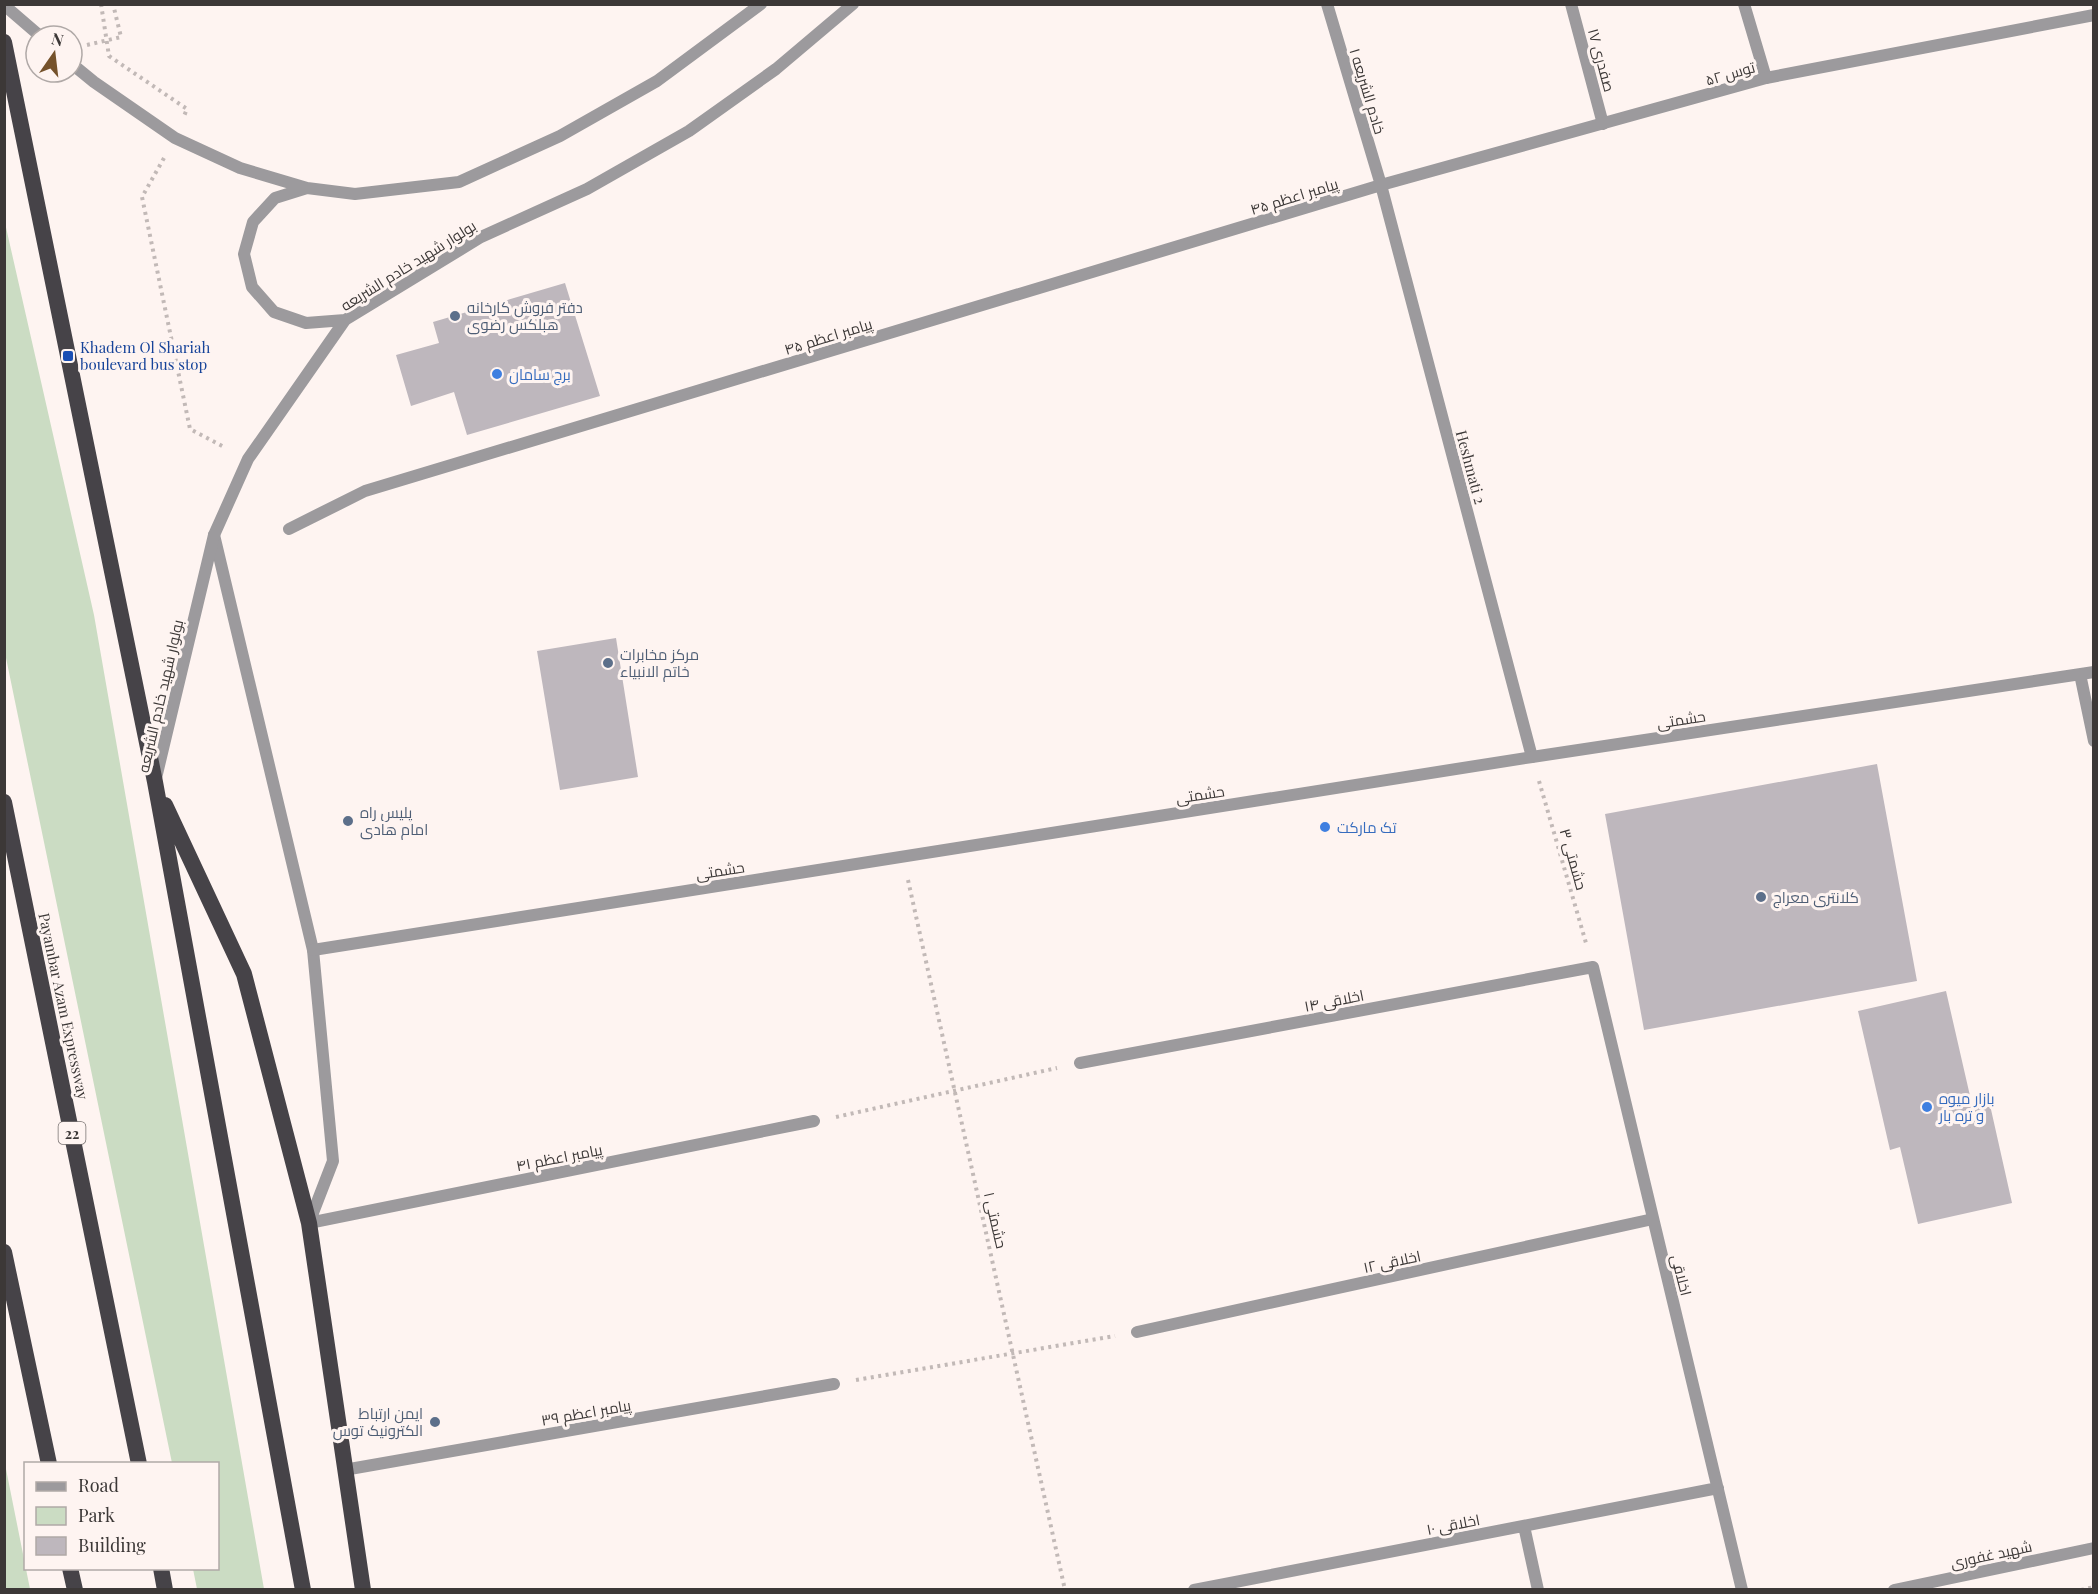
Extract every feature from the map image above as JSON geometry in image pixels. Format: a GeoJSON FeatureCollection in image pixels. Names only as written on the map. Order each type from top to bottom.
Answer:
{"type":"FeatureCollection","features":[{"type":"Feature","properties":{"kind":"highway"},"geometry":{"type":"LineString","coordinates":[[4,42],[155,782],[303,1590]]}},
{"type":"Feature","properties":{"kind":"highway"},"geometry":{"type":"LineString","coordinates":[[155,782],[244,974],[309,1223],[363,1590]]}},
{"type":"Feature","properties":{"kind":"highway","name":"Payambar Azam Expressway"},"geometry":{"type":"LineString","coordinates":[[4,802],[140,1462]]}},
{"type":"Feature","properties":{"kind":"highway"},"geometry":{"type":"LineString","coordinates":[[4,1252],[48,1462]]}},
{"type":"Feature","properties":{"kind":"highway"},"geometry":{"type":"LineString","coordinates":[[70,1570],[75,1590]]}},
{"type":"Feature","properties":{"kind":"highway"},"geometry":{"type":"LineString","coordinates":[[161,1570],[165,1590]]}},
{"type":"Feature","properties":{"kind":"street"},"geometry":{"type":"LineString","coordinates":[[84,74],[175,138],[240,168],[307,188],[355,195],[459,182],[560,136],[657,81],[760,4]]}},
{"type":"Feature","properties":{"kind":"street","name":"بولوار شهید خادم الشریعه"},"geometry":{"type":"LineString","coordinates":[[155,782],[214,535],[248,459],[345,320],[481,237],[587,189],[689,131],[776,69],[853,4]]}},
{"type":"Feature","properties":{"kind":"street","name":"خادم الشریعه ۱"},"geometry":{"type":"LineString","coordinates":[[1327,4],[1381,185]]}},
{"type":"Feature","properties":{"kind":"street","name":"صفدری ۱۷"},"geometry":{"type":"LineString","coordinates":[[1572,4],[1603,124]]}},
{"type":"Feature","properties":{"kind":"street"},"geometry":{"type":"LineString","coordinates":[[1744,4],[1766,78]]}},
{"type":"Feature","properties":{"kind":"street"},"geometry":{"type":"LineString","coordinates":[[4,5],[26,24]]}},
{"type":"Feature","properties":{"kind":"street","name":"توس ۵۲"},"geometry":{"type":"LineString","coordinates":[[1381,185],[1766,78],[2094,15]]}},
{"type":"Feature","properties":{"kind":"street","name":"پیامبر اعظم ۴۵"},"geometry":{"type":"LineString","coordinates":[[289,529],[365,490],[1381,185]]}},
{"type":"Feature","properties":{"kind":"street","name":"Heshmati 2"},"geometry":{"type":"LineString","coordinates":[[1381,185],[1532,757]]}},
{"type":"Feature","properties":{"kind":"street"},"geometry":{"type":"LineString","coordinates":[[307,188],[275,198],[253,222],[244,254],[252,287],[274,312],[306,323],[345,320]]}},
{"type":"Feature","properties":{"kind":"street"},"geometry":{"type":"LineString","coordinates":[[214,535],[313,950],[333,1161],[309,1223]]}},
{"type":"Feature","properties":{"kind":"street","name":"حشمتی"},"geometry":{"type":"LineString","coordinates":[[313,950],[1532,757],[2094,672]]}},
{"type":"Feature","properties":{"kind":"street"},"geometry":{"type":"LineString","coordinates":[[2080,674],[2094,741]]}},
{"type":"Feature","properties":{"kind":"street","name":"اخلاقی ۱۴"},"geometry":{"type":"LineString","coordinates":[[1080,1063],[1593,967]]}},
{"type":"Feature","properties":{"kind":"street","name":"اخلاقی"},"geometry":{"type":"LineString","coordinates":[[1593,967],[1742,1590]]}},
{"type":"Feature","properties":{"kind":"street","name":"پیامبر اعظم ۴۱"},"geometry":{"type":"LineString","coordinates":[[309,1223],[814,1121]]}},
{"type":"Feature","properties":{"kind":"street","name":"اخلاقی ۱۲"},"geometry":{"type":"LineString","coordinates":[[1137,1332],[1653,1219]]}},
{"type":"Feature","properties":{"kind":"street","name":"پیامبر اعظم ۳۹"},"geometry":{"type":"LineString","coordinates":[[344,1470],[834,1383]]}},
{"type":"Feature","properties":{"kind":"street","name":"اخلاقی ۱۰"},"geometry":{"type":"LineString","coordinates":[[1194,1590],[1718,1488]]}},
{"type":"Feature","properties":{"kind":"street"},"geometry":{"type":"LineString","coordinates":[[1524,1526],[1538,1590]]}},
{"type":"Feature","properties":{"kind":"street","name":"شهید غفوری"},"geometry":{"type":"LineString","coordinates":[[1894,1590],[2094,1548]]}},
{"type":"Feature","properties":{"kind":"path"},"geometry":{"type":"LineString","coordinates":[[101,4],[109,56],[187,109],[175,138],[142,197],[190,429],[248,459]]}},
{"type":"Feature","properties":{"kind":"path"},"geometry":{"type":"LineString","coordinates":[[84,46],[121,37],[113,4]]}},
{"type":"Feature","properties":{"kind":"path","name":"حشمتی ۳"},"geometry":{"type":"LineString","coordinates":[[1532,757],[1593,967]]}},
{"type":"Feature","properties":{"kind":"path","name":"حشمتی ۱"},"geometry":{"type":"LineString","coordinates":[[903,856],[1065,1590]]}},
{"type":"Feature","properties":{"kind":"path"},"geometry":{"type":"LineString","coordinates":[[814,1121],[1080,1063]]}},
{"type":"Feature","properties":{"kind":"path"},"geometry":{"type":"LineString","coordinates":[[834,1383],[1012,1351],[1137,1332]]}},
{"type":"Feature","properties":{"kind":"path"},"geometry":{"type":"LineString","coordinates":[[2081,1590],[2094,1587]]}},
{"type":"Feature","properties":{"kind":"green space"},"geometry":{"type":"Polygon","coordinates":[[[5,223],[94,615],[264,1589],[197,1589],[193,1570],[219,1570],[219,1462],[172,1462],[5,653],[5,223]]]}},
{"type":"Feature","properties":{"kind":"green space"},"geometry":{"type":"Polygon","coordinates":[[[5,1464],[24,1559],[24,1570],[26,1570],[30,1589],[5,1589],[5,1464]]]}},
{"type":"Feature","properties":{"kind":"building","name":"برج سامان"},"geometry":{"type":"Polygon","coordinates":[[[565,283],[600,396],[467,435],[454,392],[411,406],[396,355],[439,343],[433,322],[565,283]]]}},
{"type":"Feature","properties":{"kind":"building"},"geometry":{"type":"Polygon","coordinates":[[[616,638],[638,777],[560,790],[537,651],[616,638]]]}},
{"type":"Feature","properties":{"kind":"building","name":"کلانتری معراج"},"geometry":{"type":"Polygon","coordinates":[[[1877,764],[1917,981],[1644,1030],[1605,814],[1877,764]]]}},
{"type":"Feature","properties":{"kind":"building","name":"بازار میوه و تره بار"},"geometry":{"type":"Polygon","coordinates":[[[1946,991],[1973,1109],[1990,1105],[2012,1203],[1918,1224],[1900,1147],[1890,1150],[1858,1011],[1946,991]]]}},
{"type":"Feature","properties":{"kind":"place","name":"دفتر فروش کارخانه هبلکس رضوی"},"geometry":{"type":"Point","coordinates":[455,316]}},
{"type":"Feature","properties":{"kind":"place","name":"Khadem Ol Shariah boulevard bus stop"},"geometry":{"type":"Point","coordinates":[68,356]}},
{"type":"Feature","properties":{"kind":"place","name":"برج سامان"},"geometry":{"type":"Point","coordinates":[497,374]}},
{"type":"Feature","properties":{"kind":"place","name":"مرکز مخابرات خاتم الانبیاء"},"geometry":{"type":"Point","coordinates":[608,663]}},
{"type":"Feature","properties":{"kind":"place","name":"پلیس راه امام هادی"},"geometry":{"type":"Point","coordinates":[348,821]}},
{"type":"Feature","properties":{"kind":"place","name":"تک مارکت"},"geometry":{"type":"Point","coordinates":[1325,827]}},
{"type":"Feature","properties":{"kind":"place","name":"کلانتری معراج"},"geometry":{"type":"Point","coordinates":[1761,897]}},
{"type":"Feature","properties":{"kind":"place","name":"بازار میوه و تره بار"},"geometry":{"type":"Point","coordinates":[1927,1107]}},
{"type":"Feature","properties":{"kind":"place","name":"ایمن ارتباط الکترونیک توس"},"geometry":{"type":"Point","coordinates":[435,1422]}}]}
